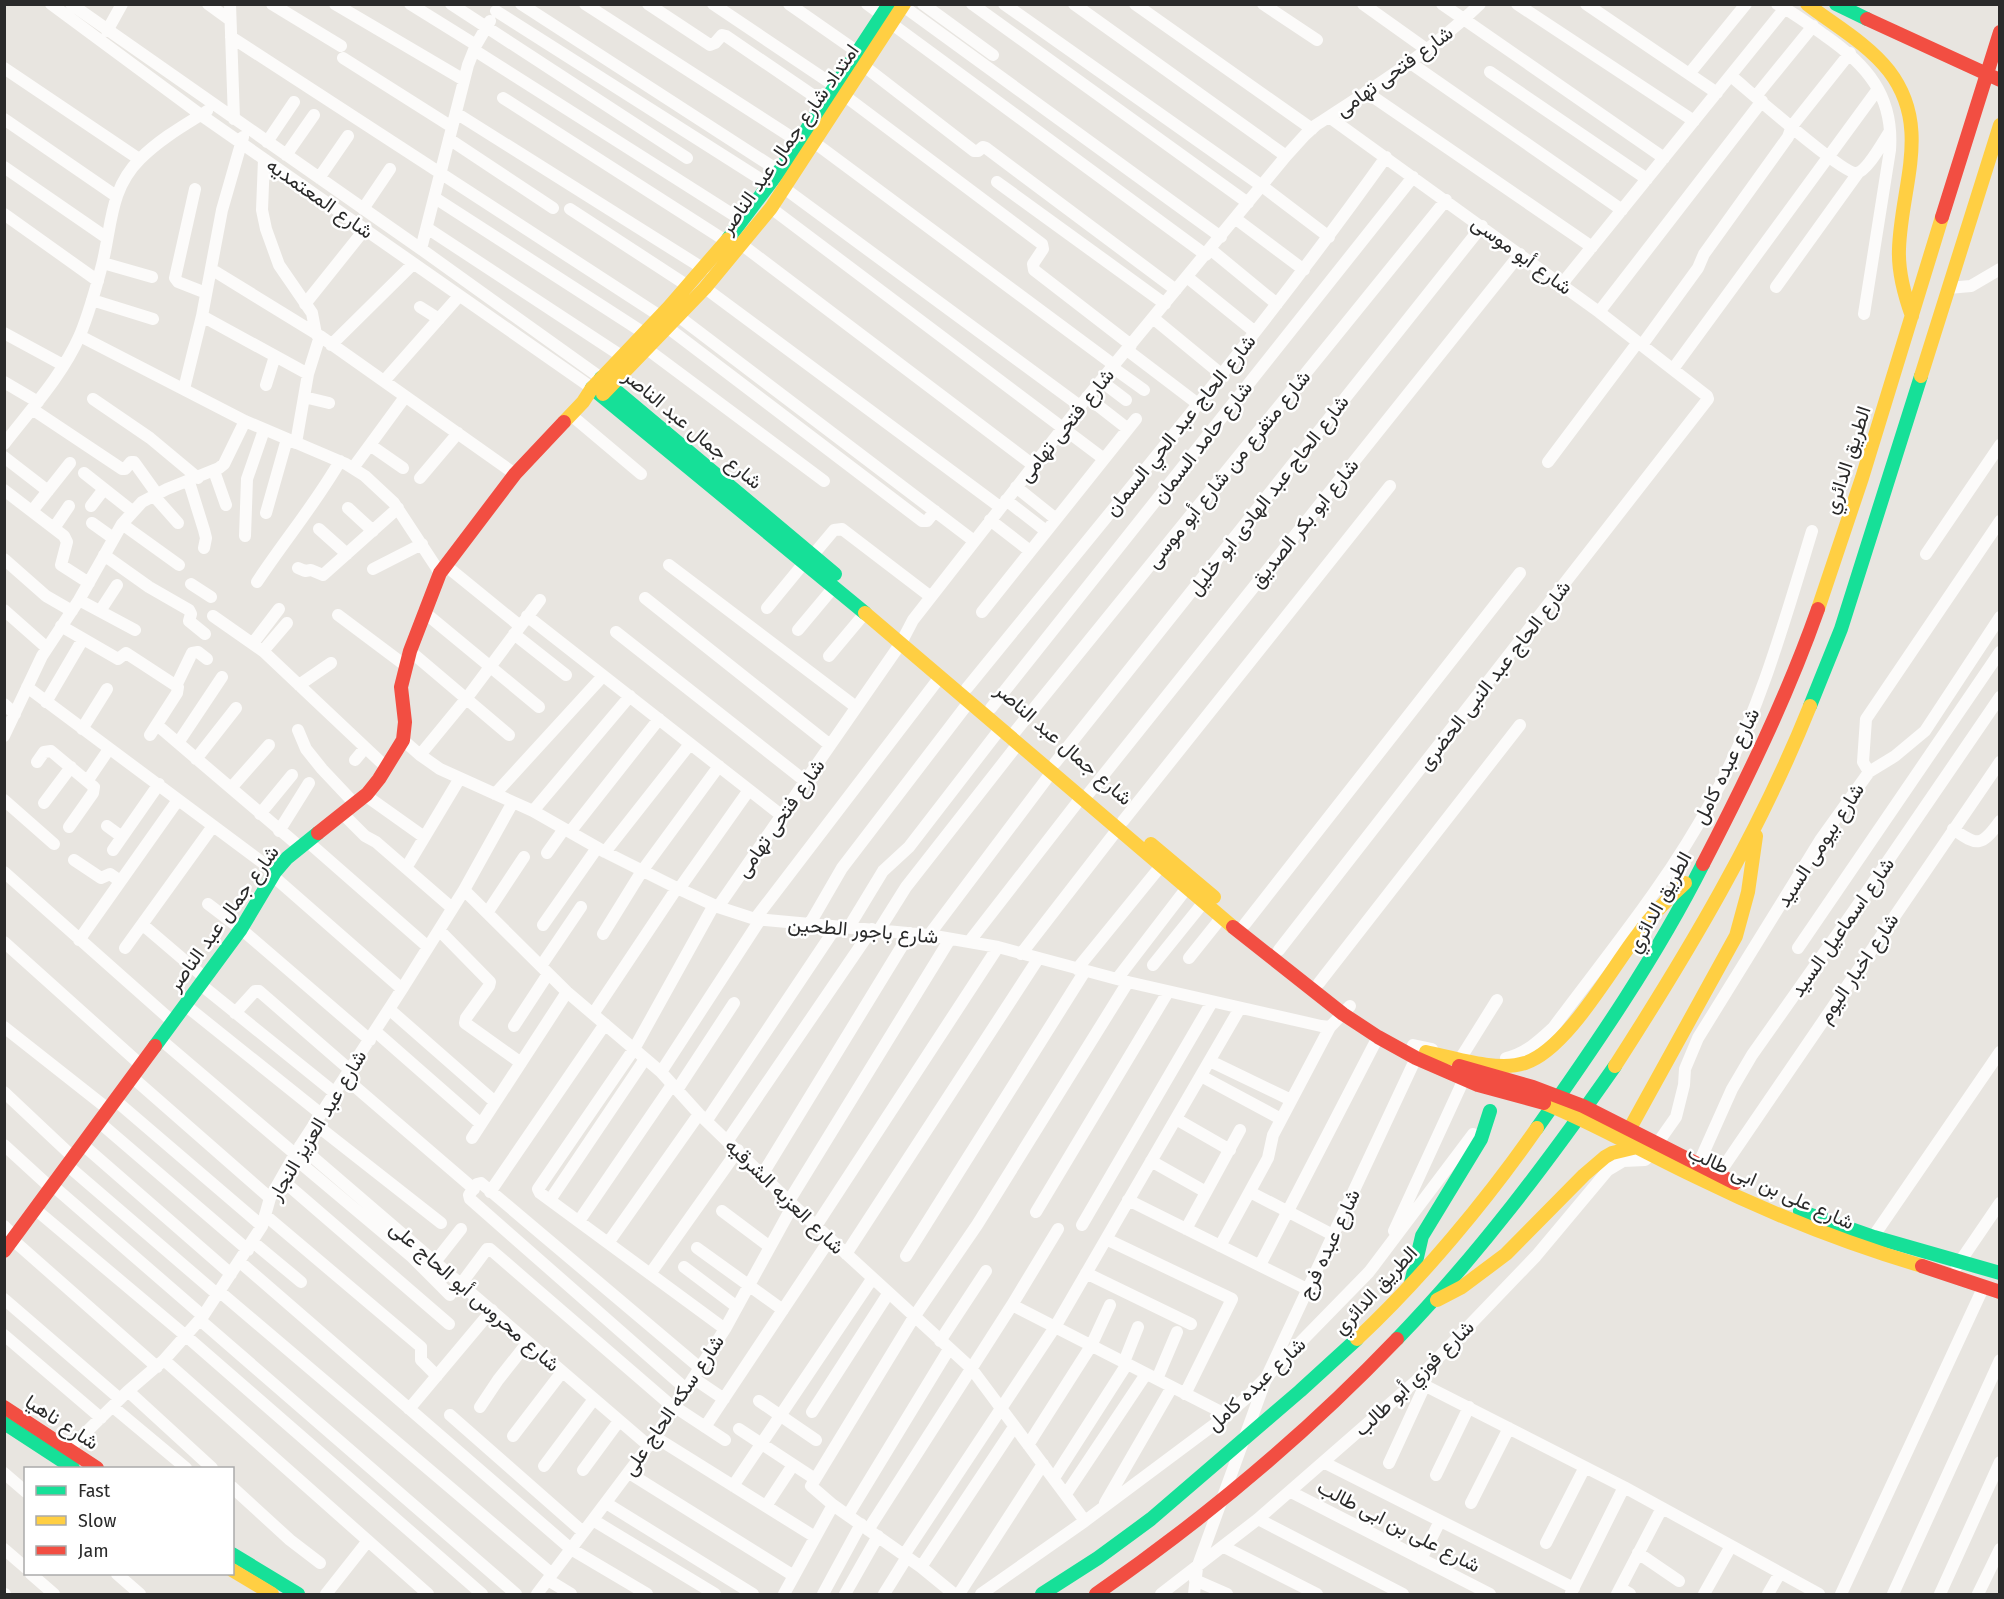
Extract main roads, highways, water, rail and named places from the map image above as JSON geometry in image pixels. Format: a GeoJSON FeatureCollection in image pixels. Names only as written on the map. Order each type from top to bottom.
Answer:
{"type":"FeatureCollection","features":[{"type":"Feature","properties":{"kind":"main road"},"geometry":{"type":"LineString","coordinates":[[1806,4],[1882,63],[1898,84],[1909,108],[1914,148],[1900,233],[1899,260],[1903,288],[1912,316]]}},
{"type":"Feature","properties":{"kind":"main road"},"geometry":{"type":"LineString","coordinates":[[1836,4],[2000,80]]}},
{"type":"Feature","properties":{"kind":"main road"},"geometry":{"type":"LineString","coordinates":[[1861,4],[1867,20]]}},
{"type":"Feature","properties":{"kind":"main road","name":"امتداد شارع جمال عبد الناصر"},"geometry":{"type":"LineString","coordinates":[[601,387],[647,349],[688,286],[742,221],[798,142],[830,106],[894,11]]}},
{"type":"Feature","properties":{"kind":"main road","name":"الطريق الدائري"},"geometry":{"type":"LineString","coordinates":[[1042,1594],[1089,1566],[1152,1519],[1318,1376],[1410,1285],[1527,1141],[1590,1054],[1648,962],[1734,806],[1773,721],[1815,618],[1857,494],[2000,32]]}},
{"type":"Feature","properties":{"kind":"main road","name":"امتداد شارع جمال عبد الناصر"},"geometry":{"type":"LineString","coordinates":[[601,387],[644,333],[678,316],[705,288],[771,208],[815,143],[830,106]]}},
{"type":"Feature","properties":{"kind":"main road"},"geometry":{"type":"LineString","coordinates":[[1096,1594],[1166,1543],[1284,1447],[1337,1398],[1431,1302],[1502,1220],[1551,1157],[1662,996],[1696,939],[1758,821],[1809,710],[1841,629],[2000,126]]}},
{"type":"Feature","properties":{"kind":"main road","name":"شارع جمال عبد الناصر"},"geometry":{"type":"LineString","coordinates":[[11,1242],[241,929],[274,874],[303,844],[360,799],[386,767],[403,740],[405,722],[401,687],[410,651],[443,569],[515,474],[583,402],[601,387],[903,638],[991,708],[1011,735]]}},
{"type":"Feature","properties":{"kind":"main road","name":"شارع جمال عبد الناصر"},"geometry":{"type":"LineString","coordinates":[[808,559],[834,587],[866,613],[903,638],[940,677],[969,702],[1053,768],[1120,826],[1279,950],[1378,1037],[1533,1093]]}},
{"type":"Feature","properties":{"kind":"main road"},"geometry":{"type":"LineString","coordinates":[[1629,1130],[1736,936],[1748,892],[1758,821]]}},
{"type":"Feature","properties":{"kind":"main road","name":"شارع جمال عبد الناصر"},"geometry":{"type":"LineString","coordinates":[[1120,826],[1160,867],[1221,918],[1347,1010],[1393,1035],[1464,1079],[1503,1092],[1533,1093]]}},
{"type":"Feature","properties":{"kind":"main road"},"geometry":{"type":"LineString","coordinates":[[1418,1052],[1509,1065],[1525,1063],[1538,1056],[1556,1042],[1572,1023],[1661,906],[1700,871]]}},
{"type":"Feature","properties":{"kind":"main road","name":"شارع على بن ابى طالب"},"geometry":{"type":"LineString","coordinates":[[1533,1093],[1583,1106],[1629,1130],[1697,1178],[1819,1231],[1862,1248],[2000,1292]]}},
{"type":"Feature","properties":{"kind":"main road","name":"شارع على بن ابى طالب"},"geometry":{"type":"LineString","coordinates":[[1533,1093],[1637,1147],[1655,1149],[1698,1165],[1792,1209],[1873,1237],[1961,1260],[2000,1273]]}},
{"type":"Feature","properties":{"kind":"main road"},"geometry":{"type":"LineString","coordinates":[[1410,1285],[1422,1236],[1481,1139],[1490,1111]]}},
{"type":"Feature","properties":{"kind":"main road"},"geometry":{"type":"LineString","coordinates":[[1431,1302],[1455,1293],[1474,1281],[1528,1233],[1605,1157],[1637,1147]]}},
{"type":"Feature","properties":{"kind":"main road","name":"شارع ناهيا"},"geometry":{"type":"LineString","coordinates":[[4,1407],[96,1467]]}},
{"type":"Feature","properties":{"kind":"main road","name":"شارع ناهيا"},"geometry":{"type":"LineString","coordinates":[[4,1424],[71,1467]]}},
{"type":"Feature","properties":{"kind":"main road"},"geometry":{"type":"LineString","coordinates":[[234,1555],[298,1594]]}},
{"type":"Feature","properties":{"kind":"main road"},"geometry":{"type":"LineString","coordinates":[[234,1571],[272,1594]]}}]}
